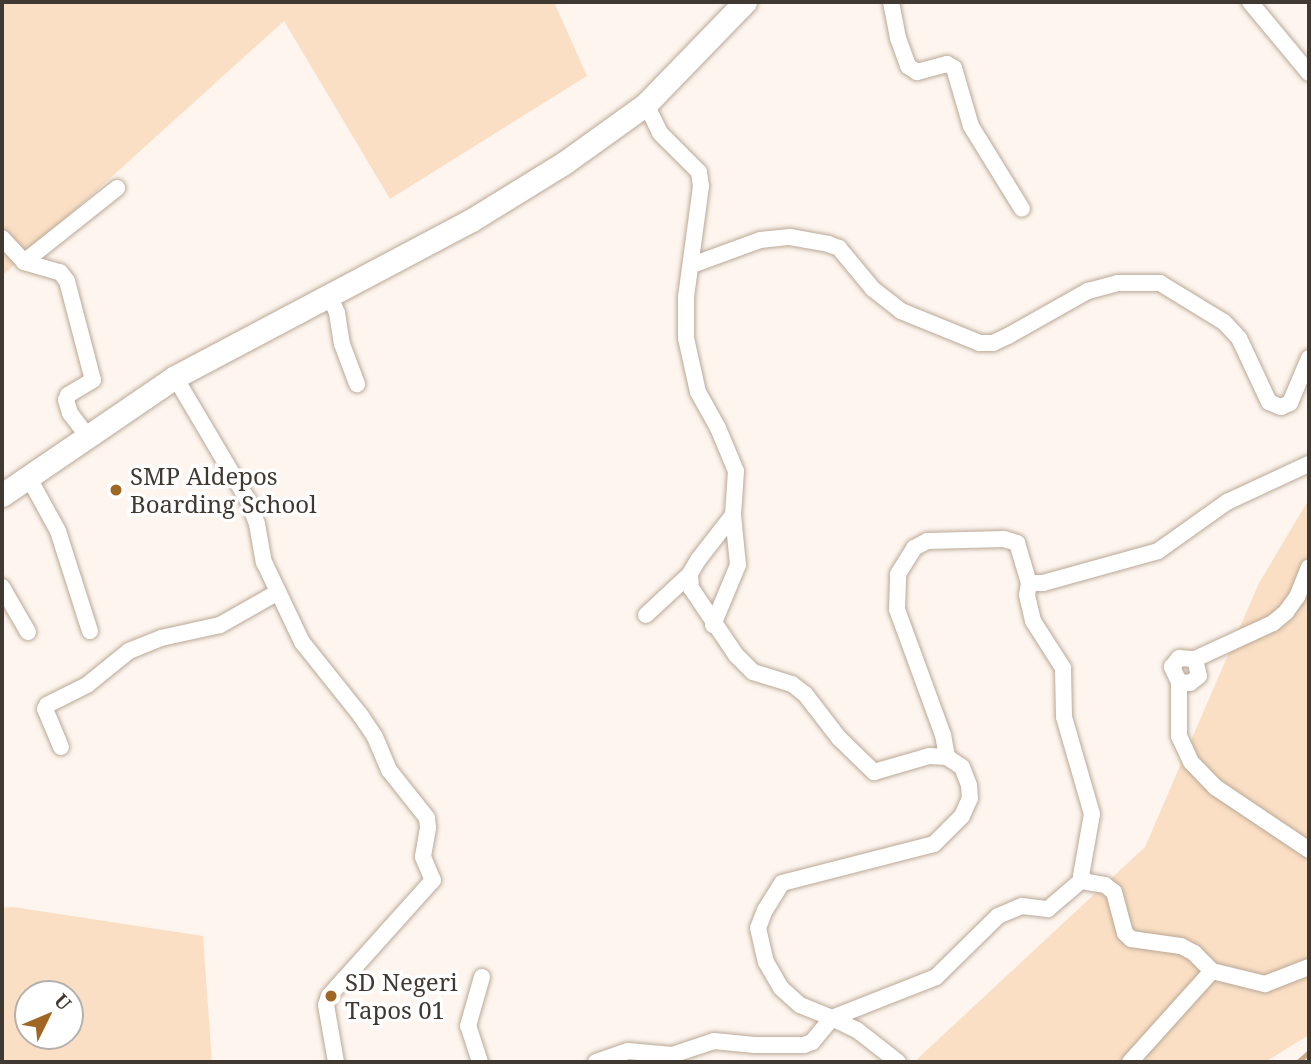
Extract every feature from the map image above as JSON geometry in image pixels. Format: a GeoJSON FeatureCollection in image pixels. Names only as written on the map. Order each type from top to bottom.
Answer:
{"type":"FeatureCollection","features":[{"type":"Feature","properties":{"kind":"street"},"geometry":{"type":"LineString","coordinates":[[2,495],[175,377],[470,221],[564,163],[646,104],[745,2]]}},
{"type":"Feature","properties":{"kind":"street"},"geometry":{"type":"LineString","coordinates":[[891,2],[898,38],[908,66],[917,72],[947,64],[954,68],[971,126],[1022,209]]}},
{"type":"Feature","properties":{"kind":"street"},"geometry":{"type":"LineString","coordinates":[[1250,2],[1309,73]]}},
{"type":"Feature","properties":{"kind":"street"},"geometry":{"type":"LineString","coordinates":[[646,104],[660,132],[699,172],[701,186],[686,297],[686,338],[698,392],[718,428],[736,471],[733,514],[738,565],[713,625]]}},
{"type":"Feature","properties":{"kind":"street"},"geometry":{"type":"LineString","coordinates":[[24,262],[117,188]]}},
{"type":"Feature","properties":{"kind":"street"},"geometry":{"type":"LineString","coordinates":[[692,265],[760,240],[790,237],[828,244],[839,248],[873,289],[901,311],[980,343],[993,342],[1008,336],[1087,291],[1118,283],[1160,283],[1224,322],[1239,338],[1269,402],[1280,407],[1290,403],[1309,358]]}},
{"type":"Feature","properties":{"kind":"street"},"geometry":{"type":"LineString","coordinates":[[2,238],[24,262],[60,272],[67,281],[93,380],[68,395],[66,400],[69,413],[88,437]]}},
{"type":"Feature","properties":{"kind":"street"},"geometry":{"type":"LineString","coordinates":[[330,297],[337,313],[341,344],[357,384]]}},
{"type":"Feature","properties":{"kind":"street"},"geometry":{"type":"LineString","coordinates":[[175,377],[249,502],[257,524],[264,562],[302,642],[375,737],[389,770],[427,818],[423,857],[433,880],[329,996],[326,1005],[335,1062]]}},
{"type":"Feature","properties":{"kind":"street"},"geometry":{"type":"LineString","coordinates":[[1029,583],[1073,576],[1124,558],[1158,551],[1227,502],[1309,464]]}},
{"type":"Feature","properties":{"kind":"street"},"geometry":{"type":"LineString","coordinates":[[29,478],[58,531],[89,631]]}},
{"type":"Feature","properties":{"kind":"street"},"geometry":{"type":"LineString","coordinates":[[646,615],[691,574],[733,514]]}},
{"type":"Feature","properties":{"kind":"street"},"geometry":{"type":"LineString","coordinates":[[947,757],[943,734],[897,609],[898,574],[914,548],[927,541],[1004,539],[1017,543],[1029,583],[1027,595],[1033,621],[1063,668],[1064,717],[1092,814],[1080,872],[1083,879]]}},
{"type":"Feature","properties":{"kind":"street"},"geometry":{"type":"LineString","coordinates":[[1309,567],[1297,597],[1286,612],[1273,623],[1195,659],[1199,676],[1190,683],[1179,682],[1179,736],[1191,762],[1215,787],[1309,850]]}},
{"type":"Feature","properties":{"kind":"street"},"geometry":{"type":"LineString","coordinates":[[691,574],[691,587],[713,625],[752,672],[792,684],[804,694],[839,738],[874,772],[929,756],[947,757],[962,767],[970,785],[970,798],[962,816],[940,840],[934,844],[782,883],[765,910],[758,928],[766,962],[781,988],[800,1005],[857,1030],[898,1062]]}},
{"type":"Feature","properties":{"kind":"street"},"geometry":{"type":"LineString","coordinates":[[2,587],[28,632]]}},
{"type":"Feature","properties":{"kind":"street"},"geometry":{"type":"LineString","coordinates":[[61,747],[45,709],[47,705],[87,685],[129,651],[161,638],[220,625],[278,592]]}},
{"type":"Feature","properties":{"kind":"street"},"geometry":{"type":"LineString","coordinates":[[1083,879],[1105,885],[1114,892],[1125,933],[1131,939],[1181,946],[1194,953],[1212,971],[1265,984],[1309,967]]}},
{"type":"Feature","properties":{"kind":"street"},"geometry":{"type":"LineString","coordinates":[[596,1062],[628,1051],[672,1055],[714,1041],[798,1046],[812,1042],[832,1018],[936,977],[999,916],[1022,906],[1048,909],[1083,879]]}},
{"type":"Feature","properties":{"kind":"street"},"geometry":{"type":"LineString","coordinates":[[1130,1062],[1212,971]]}},
{"type":"Feature","properties":{"kind":"street"},"geometry":{"type":"LineString","coordinates":[[480,1062],[468,1026],[482,977]]}},
{"type":"Feature","properties":{"kind":"shaded area"},"geometry":{"type":"Polygon","coordinates":[[[2,2],[554,2],[587,76],[390,199],[284,21],[2,276],[2,2]]]}},
{"type":"Feature","properties":{"kind":"shaded area"},"geometry":{"type":"Polygon","coordinates":[[[1309,499],[1309,1035],[1265,1062],[914,1062],[1145,847],[1259,583],[1309,499]]]}},
{"type":"Feature","properties":{"kind":"shaded area"},"geometry":{"type":"Polygon","coordinates":[[[13,907],[203,936],[212,1062],[2,1062],[2,908],[13,907]]]}},
{"type":"Feature","properties":{"kind":"waterway"},"geometry":{"type":"LineString","coordinates":[[1298,1062],[1309,1052]]}},
{"type":"Feature","properties":{"kind":"place","name":"SMP Aldepos Boarding School"},"geometry":{"type":"Point","coordinates":[116,490]}},
{"type":"Feature","properties":{"kind":"place","name":"SD Negeri Tapos 01"},"geometry":{"type":"Point","coordinates":[331,996]}}]}
